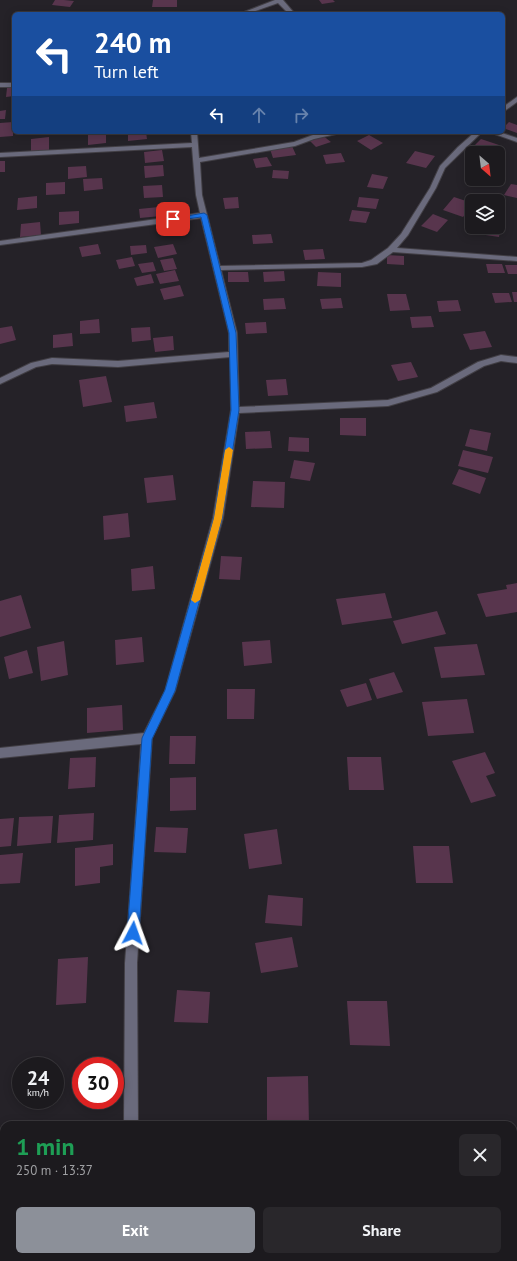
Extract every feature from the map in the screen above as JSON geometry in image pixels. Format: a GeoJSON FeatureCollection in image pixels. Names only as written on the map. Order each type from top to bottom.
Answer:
{"type":"FeatureCollection","features":[{"type":"Feature","properties":{"kind":"street"},"geometry":{"type":"LineString","coordinates":[[247,12],[279,0],[290,12]]}},
{"type":"Feature","properties":{"kind":"street"},"geometry":{"type":"LineString","coordinates":[[0,85],[12,85]]}},
{"type":"Feature","properties":{"kind":"street"},"geometry":{"type":"LineString","coordinates":[[505,108],[517,99]]}},
{"type":"Feature","properties":{"kind":"street"},"geometry":{"type":"LineString","coordinates":[[131,1121],[131,963],[147,738],[170,691],[218,518],[235,410],[233,333],[199,195],[194,134]]}},
{"type":"Feature","properties":{"kind":"street"},"geometry":{"type":"LineString","coordinates":[[197,160],[295,144],[313,137],[330,134]]}},
{"type":"Feature","properties":{"kind":"street"},"geometry":{"type":"LineString","coordinates":[[217,268],[362,264],[374,262],[391,250],[404,235],[433,188],[442,167],[460,148],[477,134]]}},
{"type":"Feature","properties":{"kind":"street"},"geometry":{"type":"LineString","coordinates":[[498,134],[517,140]]}},
{"type":"Feature","properties":{"kind":"street"},"geometry":{"type":"LineString","coordinates":[[0,155],[196,145]]}},
{"type":"Feature","properties":{"kind":"street"},"geometry":{"type":"LineString","coordinates":[[0,243],[204,215]]}},
{"type":"Feature","properties":{"kind":"street"},"geometry":{"type":"LineString","coordinates":[[391,250],[517,259]]}},
{"type":"Feature","properties":{"kind":"street"},"geometry":{"type":"LineString","coordinates":[[0,380],[34,365],[52,360],[118,364],[233,354]]}},
{"type":"Feature","properties":{"kind":"street"},"geometry":{"type":"LineString","coordinates":[[235,410],[388,403],[434,390],[481,364],[501,358],[517,360]]}},
{"type":"Feature","properties":{"kind":"street"},"geometry":{"type":"LineString","coordinates":[[0,753],[147,738]]}},
{"type":"Feature","properties":{"kind":"building"},"geometry":{"type":"Polygon","coordinates":[[[55,0],[74,1],[70,7],[52,5],[55,0]]]}},
{"type":"Feature","properties":{"kind":"building"},"geometry":{"type":"Polygon","coordinates":[[[153,0],[177,0],[177,7],[152,7],[153,0]]]}},
{"type":"Feature","properties":{"kind":"building"},"geometry":{"type":"Polygon","coordinates":[[[319,0],[333,0],[335,2],[322,4],[319,0]]]}},
{"type":"Feature","properties":{"kind":"building"},"geometry":{"type":"Polygon","coordinates":[[[12,87],[12,96],[6,97],[7,88],[12,87]]]}},
{"type":"Feature","properties":{"kind":"building"},"geometry":{"type":"Polygon","coordinates":[[[6,110],[5,119],[0,119],[0,111],[6,110]]]}},
{"type":"Feature","properties":{"kind":"building"},"geometry":{"type":"Polygon","coordinates":[[[12,122],[13,136],[0,137],[0,123],[12,122]]]}},
{"type":"Feature","properties":{"kind":"building"},"geometry":{"type":"Polygon","coordinates":[[[509,122],[517,125],[517,133],[505,129],[505,126],[509,122]]]}},
{"type":"Feature","properties":{"kind":"building"},"geometry":{"type":"Polygon","coordinates":[[[88,134],[106,134],[106,143],[88,145],[88,134]]]}},
{"type":"Feature","properties":{"kind":"building"},"geometry":{"type":"Polygon","coordinates":[[[128,134],[146,134],[147,139],[128,141],[128,134]]]}},
{"type":"Feature","properties":{"kind":"building"},"geometry":{"type":"Polygon","coordinates":[[[322,135],[331,142],[316,147],[308,139],[322,135]]]}},
{"type":"Feature","properties":{"kind":"building"},"geometry":{"type":"Polygon","coordinates":[[[369,135],[383,143],[371,150],[357,141],[369,135]]]}},
{"type":"Feature","properties":{"kind":"building"},"geometry":{"type":"Polygon","coordinates":[[[49,137],[49,151],[31,152],[31,139],[49,137]]]}},
{"type":"Feature","properties":{"kind":"building"},"geometry":{"type":"Polygon","coordinates":[[[481,139],[499,145],[498,146],[474,146],[481,139]]]}},
{"type":"Feature","properties":{"kind":"building"},"geometry":{"type":"Polygon","coordinates":[[[292,146],[296,155],[273,158],[270,149],[292,146]]]}},
{"type":"Feature","properties":{"kind":"building"},"geometry":{"type":"Polygon","coordinates":[[[162,150],[164,161],[145,163],[144,152],[162,150]]]}},
{"type":"Feature","properties":{"kind":"building"},"geometry":{"type":"Polygon","coordinates":[[[415,151],[435,156],[426,168],[406,163],[415,151]]]}},
{"type":"Feature","properties":{"kind":"building"},"geometry":{"type":"Polygon","coordinates":[[[341,153],[345,162],[326,164],[323,155],[341,153]]]}},
{"type":"Feature","properties":{"kind":"building"},"geometry":{"type":"Polygon","coordinates":[[[267,157],[272,166],[256,168],[253,159],[267,157]]]}},
{"type":"Feature","properties":{"kind":"building"},"geometry":{"type":"Polygon","coordinates":[[[0,161],[5,161],[5,172],[0,172],[0,161]]]}},
{"type":"Feature","properties":{"kind":"building"},"geometry":{"type":"Polygon","coordinates":[[[163,165],[164,176],[145,178],[144,166],[163,165]]]}},
{"type":"Feature","properties":{"kind":"building"},"geometry":{"type":"Polygon","coordinates":[[[86,166],[87,177],[68,179],[68,167],[86,166]]]}},
{"type":"Feature","properties":{"kind":"building"},"geometry":{"type":"Polygon","coordinates":[[[273,170],[289,171],[288,179],[272,178],[273,170]]]}},
{"type":"Feature","properties":{"kind":"building"},"geometry":{"type":"Polygon","coordinates":[[[372,174],[388,177],[383,189],[367,187],[372,174]]]}},
{"type":"Feature","properties":{"kind":"building"},"geometry":{"type":"Polygon","coordinates":[[[102,178],[103,189],[84,191],[83,179],[102,178]]]}},
{"type":"Feature","properties":{"kind":"building"},"geometry":{"type":"Polygon","coordinates":[[[65,182],[65,194],[46,195],[46,183],[65,182]]]}},
{"type":"Feature","properties":{"kind":"building"},"geometry":{"type":"Polygon","coordinates":[[[511,184],[517,185],[517,198],[505,194],[511,184]]]}},
{"type":"Feature","properties":{"kind":"building"},"geometry":{"type":"Polygon","coordinates":[[[162,185],[163,197],[144,198],[143,186],[162,185]]]}},
{"type":"Feature","properties":{"kind":"building"},"geometry":{"type":"Polygon","coordinates":[[[37,196],[37,208],[17,210],[18,198],[37,196]]]}},
{"type":"Feature","properties":{"kind":"building"},"geometry":{"type":"Polygon","coordinates":[[[238,197],[239,208],[225,209],[223,198],[238,197]]]}},
{"type":"Feature","properties":{"kind":"building"},"geometry":{"type":"Polygon","coordinates":[[[359,197],[379,199],[376,209],[357,207],[359,197]]]}},
{"type":"Feature","properties":{"kind":"building"},"geometry":{"type":"Polygon","coordinates":[[[454,197],[465,201],[465,215],[463,217],[443,210],[454,197]]]}},
{"type":"Feature","properties":{"kind":"building"},"geometry":{"type":"Polygon","coordinates":[[[159,207],[161,216],[140,218],[139,209],[159,207]]]}},
{"type":"Feature","properties":{"kind":"building"},"geometry":{"type":"Polygon","coordinates":[[[352,210],[370,212],[366,223],[349,221],[352,210]]]}},
{"type":"Feature","properties":{"kind":"building"},"geometry":{"type":"Polygon","coordinates":[[[79,211],[79,223],[59,225],[59,212],[79,211]]]}},
{"type":"Feature","properties":{"kind":"building"},"geometry":{"type":"Polygon","coordinates":[[[433,214],[448,220],[437,232],[421,226],[433,214]]]}},
{"type":"Feature","properties":{"kind":"building"},"geometry":{"type":"Polygon","coordinates":[[[40,222],[41,235],[20,237],[21,224],[40,222]]]}},
{"type":"Feature","properties":{"kind":"building"},"geometry":{"type":"Polygon","coordinates":[[[271,234],[273,243],[253,244],[252,235],[271,234]]]}},
{"type":"Feature","properties":{"kind":"building"},"geometry":{"type":"Polygon","coordinates":[[[479,234],[500,234],[499,237],[479,234]]]}},
{"type":"Feature","properties":{"kind":"building"},"geometry":{"type":"Polygon","coordinates":[[[98,244],[101,254],[82,257],[79,247],[98,244]]]}},
{"type":"Feature","properties":{"kind":"building"},"geometry":{"type":"Polygon","coordinates":[[[173,244],[177,254],[158,258],[154,247],[173,244]]]}},
{"type":"Feature","properties":{"kind":"building"},"geometry":{"type":"Polygon","coordinates":[[[146,245],[147,253],[131,255],[130,246],[146,245]]]}},
{"type":"Feature","properties":{"kind":"building"},"geometry":{"type":"Polygon","coordinates":[[[323,249],[325,259],[305,260],[303,250],[323,249]]]}},
{"type":"Feature","properties":{"kind":"building"},"geometry":{"type":"Polygon","coordinates":[[[387,255],[404,256],[404,265],[387,264],[387,255]]]}},
{"type":"Feature","properties":{"kind":"building"},"geometry":{"type":"Polygon","coordinates":[[[132,257],[135,266],[119,269],[116,260],[132,257]]]}},
{"type":"Feature","properties":{"kind":"building"},"geometry":{"type":"Polygon","coordinates":[[[173,258],[177,269],[164,271],[160,260],[173,258]]]}},
{"type":"Feature","properties":{"kind":"building"},"geometry":{"type":"Polygon","coordinates":[[[153,262],[156,271],[142,273],[138,264],[153,262]]]}},
{"type":"Feature","properties":{"kind":"building"},"geometry":{"type":"Polygon","coordinates":[[[486,264],[502,264],[505,273],[488,273],[486,264]]]}},
{"type":"Feature","properties":{"kind":"building"},"geometry":{"type":"Polygon","coordinates":[[[505,265],[517,265],[517,274],[508,274],[505,265]]]}},
{"type":"Feature","properties":{"kind":"building"},"geometry":{"type":"Polygon","coordinates":[[[175,270],[179,281],[160,284],[156,274],[175,270]]]}},
{"type":"Feature","properties":{"kind":"building"},"geometry":{"type":"Polygon","coordinates":[[[284,271],[285,281],[264,282],[263,272],[284,271]]]}},
{"type":"Feature","properties":{"kind":"building"},"geometry":{"type":"Polygon","coordinates":[[[228,272],[248,272],[249,282],[228,282],[228,272]]]}},
{"type":"Feature","properties":{"kind":"building"},"geometry":{"type":"Polygon","coordinates":[[[318,272],[341,273],[341,287],[317,286],[318,272]]]}},
{"type":"Feature","properties":{"kind":"building"},"geometry":{"type":"Polygon","coordinates":[[[151,274],[154,283],[137,286],[134,278],[151,274]]]}},
{"type":"Feature","properties":{"kind":"building"},"geometry":{"type":"Polygon","coordinates":[[[180,285],[184,296],[164,300],[160,289],[180,285]]]}},
{"type":"Feature","properties":{"kind":"building"},"geometry":{"type":"Polygon","coordinates":[[[512,292],[517,292],[517,302],[514,302],[512,292]]]}},
{"type":"Feature","properties":{"kind":"building"},"geometry":{"type":"Polygon","coordinates":[[[492,293],[509,293],[512,302],[495,303],[492,293]]]}},
{"type":"Feature","properties":{"kind":"building"},"geometry":{"type":"Polygon","coordinates":[[[387,294],[406,294],[410,310],[390,311],[387,294]]]}},
{"type":"Feature","properties":{"kind":"building"},"geometry":{"type":"Polygon","coordinates":[[[284,298],[286,309],[264,310],[263,299],[284,298]]]}},
{"type":"Feature","properties":{"kind":"building"},"geometry":{"type":"Polygon","coordinates":[[[341,298],[343,308],[322,309],[320,299],[341,298]]]}},
{"type":"Feature","properties":{"kind":"building"},"geometry":{"type":"Polygon","coordinates":[[[458,300],[461,311],[439,312],[437,301],[458,300]]]}},
{"type":"Feature","properties":{"kind":"building"},"geometry":{"type":"Polygon","coordinates":[[[431,316],[434,327],[412,328],[410,317],[431,316]]]}},
{"type":"Feature","properties":{"kind":"building"},"geometry":{"type":"Polygon","coordinates":[[[99,319],[100,333],[80,334],[80,321],[99,319]]]}},
{"type":"Feature","properties":{"kind":"building"},"geometry":{"type":"Polygon","coordinates":[[[266,322],[267,333],[246,334],[245,323],[266,322]]]}},
{"type":"Feature","properties":{"kind":"building"},"geometry":{"type":"Polygon","coordinates":[[[12,326],[16,340],[0,344],[0,328],[12,326]]]}},
{"type":"Feature","properties":{"kind":"building"},"geometry":{"type":"Polygon","coordinates":[[[150,327],[151,340],[132,342],[131,328],[150,327]]]}},
{"type":"Feature","properties":{"kind":"building"},"geometry":{"type":"Polygon","coordinates":[[[485,331],[492,347],[470,350],[463,334],[485,331]]]}},
{"type":"Feature","properties":{"kind":"building"},"geometry":{"type":"Polygon","coordinates":[[[72,333],[73,346],[53,348],[53,335],[72,333]]]}},
{"type":"Feature","properties":{"kind":"building"},"geometry":{"type":"Polygon","coordinates":[[[173,336],[174,350],[155,352],[153,338],[173,336]]]}},
{"type":"Feature","properties":{"kind":"building"},"geometry":{"type":"Polygon","coordinates":[[[411,362],[418,377],[398,381],[391,365],[411,362]]]}},
{"type":"Feature","properties":{"kind":"building"},"geometry":{"type":"Polygon","coordinates":[[[106,376],[112,402],[83,407],[79,380],[106,376]]]}},
{"type":"Feature","properties":{"kind":"building"},"geometry":{"type":"Polygon","coordinates":[[[286,379],[288,395],[268,396],[266,380],[286,379]]]}},
{"type":"Feature","properties":{"kind":"building"},"geometry":{"type":"Polygon","coordinates":[[[154,402],[157,418],[126,422],[124,406],[154,402]]]}},
{"type":"Feature","properties":{"kind":"building"},"geometry":{"type":"Polygon","coordinates":[[[340,418],[366,418],[366,436],[340,435],[340,418]]]}},
{"type":"Feature","properties":{"kind":"building"},"geometry":{"type":"Polygon","coordinates":[[[470,429],[491,433],[487,451],[465,446],[470,429]]]}},
{"type":"Feature","properties":{"kind":"building"},"geometry":{"type":"Polygon","coordinates":[[[270,431],[272,448],[246,449],[245,432],[270,431]]]}},
{"type":"Feature","properties":{"kind":"building"},"geometry":{"type":"Polygon","coordinates":[[[289,437],[309,438],[309,452],[288,451],[289,437]]]}},
{"type":"Feature","properties":{"kind":"building"},"geometry":{"type":"Polygon","coordinates":[[[463,450],[493,457],[488,473],[458,466],[463,450]]]}},
{"type":"Feature","properties":{"kind":"building"},"geometry":{"type":"Polygon","coordinates":[[[294,460],[315,463],[310,481],[290,478],[294,460]]]}},
{"type":"Feature","properties":{"kind":"building"},"geometry":{"type":"Polygon","coordinates":[[[459,469],[486,478],[480,494],[452,484],[459,469]]]}},
{"type":"Feature","properties":{"kind":"building"},"geometry":{"type":"Polygon","coordinates":[[[173,475],[176,500],[147,503],[144,478],[173,475]]]}},
{"type":"Feature","properties":{"kind":"building"},"geometry":{"type":"Polygon","coordinates":[[[253,481],[285,482],[284,508],[251,507],[253,481]]]}},
{"type":"Feature","properties":{"kind":"building"},"geometry":{"type":"Polygon","coordinates":[[[128,513],[130,537],[104,540],[103,516],[128,513]]]}},
{"type":"Feature","properties":{"kind":"building"},"geometry":{"type":"Polygon","coordinates":[[[221,556],[242,557],[240,580],[219,579],[221,556]]]}},
{"type":"Feature","properties":{"kind":"building"},"geometry":{"type":"Polygon","coordinates":[[[153,566],[155,589],[132,591],[131,569],[153,566]]]}},
{"type":"Feature","properties":{"kind":"building"},"geometry":{"type":"Polygon","coordinates":[[[517,583],[517,612],[486,617],[477,594],[507,589],[506,585],[517,583]]]}},
{"type":"Feature","properties":{"kind":"building"},"geometry":{"type":"Polygon","coordinates":[[[385,593],[392,618],[342,625],[336,599],[385,593]]]}},
{"type":"Feature","properties":{"kind":"building"},"geometry":{"type":"Polygon","coordinates":[[[21,595],[31,628],[0,637],[0,601],[21,595]]]}},
{"type":"Feature","properties":{"kind":"building"},"geometry":{"type":"Polygon","coordinates":[[[437,611],[446,634],[402,644],[393,621],[437,611]]]}},
{"type":"Feature","properties":{"kind":"building"},"geometry":{"type":"Polygon","coordinates":[[[142,637],[144,662],[116,665],[115,640],[142,637]]]}},
{"type":"Feature","properties":{"kind":"building"},"geometry":{"type":"Polygon","coordinates":[[[270,640],[272,663],[244,666],[242,642],[270,640]]]}},
{"type":"Feature","properties":{"kind":"building"},"geometry":{"type":"Polygon","coordinates":[[[64,641],[68,675],[41,681],[37,647],[64,641]]]}},
{"type":"Feature","properties":{"kind":"building"},"geometry":{"type":"Polygon","coordinates":[[[477,644],[485,675],[441,678],[434,647],[477,644]]]}},
{"type":"Feature","properties":{"kind":"building"},"geometry":{"type":"Polygon","coordinates":[[[27,650],[33,673],[9,679],[4,657],[27,650]]]}},
{"type":"Feature","properties":{"kind":"building"},"geometry":{"type":"Polygon","coordinates":[[[394,672],[403,692],[377,699],[369,679],[394,672]]]}},
{"type":"Feature","properties":{"kind":"building"},"geometry":{"type":"Polygon","coordinates":[[[366,683],[372,700],[347,707],[340,690],[366,683]]]}},
{"type":"Feature","properties":{"kind":"building"},"geometry":{"type":"Polygon","coordinates":[[[227,689],[255,689],[254,719],[227,719],[227,689]]]}},
{"type":"Feature","properties":{"kind":"building"},"geometry":{"type":"Polygon","coordinates":[[[467,699],[474,733],[428,736],[422,702],[467,699]]]}},
{"type":"Feature","properties":{"kind":"building"},"geometry":{"type":"Polygon","coordinates":[[[122,705],[123,730],[87,733],[87,708],[122,705]]]}},
{"type":"Feature","properties":{"kind":"building"},"geometry":{"type":"Polygon","coordinates":[[[170,736],[196,736],[195,764],[169,764],[170,736]]]}},
{"type":"Feature","properties":{"kind":"building"},"geometry":{"type":"Polygon","coordinates":[[[485,752],[495,773],[486,776],[496,796],[471,803],[452,761],[485,752]]]}},
{"type":"Feature","properties":{"kind":"building"},"geometry":{"type":"Polygon","coordinates":[[[96,757],[95,787],[68,789],[70,758],[96,757]]]}},
{"type":"Feature","properties":{"kind":"building"},"geometry":{"type":"Polygon","coordinates":[[[347,757],[381,757],[384,790],[349,790],[347,757]]]}},
{"type":"Feature","properties":{"kind":"building"},"geometry":{"type":"Polygon","coordinates":[[[196,777],[196,810],[170,811],[170,778],[196,777]]]}},
{"type":"Feature","properties":{"kind":"building"},"geometry":{"type":"Polygon","coordinates":[[[94,813],[93,840],[57,843],[59,815],[94,813]]]}},
{"type":"Feature","properties":{"kind":"building"},"geometry":{"type":"Polygon","coordinates":[[[53,816],[51,843],[17,846],[19,817],[53,816]]]}},
{"type":"Feature","properties":{"kind":"building"},"geometry":{"type":"Polygon","coordinates":[[[14,818],[11,846],[0,847],[0,819],[14,818]]]}},
{"type":"Feature","properties":{"kind":"building"},"geometry":{"type":"Polygon","coordinates":[[[156,827],[188,828],[186,853],[154,852],[156,827]]]}},
{"type":"Feature","properties":{"kind":"building"},"geometry":{"type":"Polygon","coordinates":[[[277,829],[282,864],[249,869],[244,834],[277,829]]]}},
{"type":"Feature","properties":{"kind":"building"},"geometry":{"type":"Polygon","coordinates":[[[113,844],[113,865],[100,867],[100,883],[75,886],[75,848],[113,844]]]}},
{"type":"Feature","properties":{"kind":"building"},"geometry":{"type":"Polygon","coordinates":[[[413,846],[449,846],[453,883],[416,883],[413,846]]]}},
{"type":"Feature","properties":{"kind":"building"},"geometry":{"type":"Polygon","coordinates":[[[23,853],[20,883],[0,884],[0,855],[23,853]]]}},
{"type":"Feature","properties":{"kind":"building"},"geometry":{"type":"Polygon","coordinates":[[[268,895],[303,898],[302,926],[265,923],[268,895]]]}},
{"type":"Feature","properties":{"kind":"building"},"geometry":{"type":"Polygon","coordinates":[[[292,937],[298,967],[261,973],[255,943],[292,937]]]}},
{"type":"Feature","properties":{"kind":"building"},"geometry":{"type":"Polygon","coordinates":[[[88,957],[86,1003],[56,1005],[58,959],[88,957]]]}},
{"type":"Feature","properties":{"kind":"building"},"geometry":{"type":"Polygon","coordinates":[[[177,990],[210,992],[208,1023],[174,1022],[177,990]]]}},
{"type":"Feature","properties":{"kind":"building"},"geometry":{"type":"Polygon","coordinates":[[[347,1001],[387,1001],[390,1046],[350,1045],[347,1001]]]}},
{"type":"Feature","properties":{"kind":"building"},"geometry":{"type":"Polygon","coordinates":[[[308,1076],[309,1121],[267,1121],[267,1077],[308,1076]]]}},
{"type":"Feature","properties":{"kind":"slow traffic"},"geometry":{"type":"LineString","coordinates":[[195,600],[218,518],[229,450]]}},
{"type":"Feature","properties":{"kind":"route"},"geometry":{"type":"LineString","coordinates":[[133,933],[147,738],[170,691],[218,518],[235,410],[233,333],[204,215],[173,219]]}}]}
